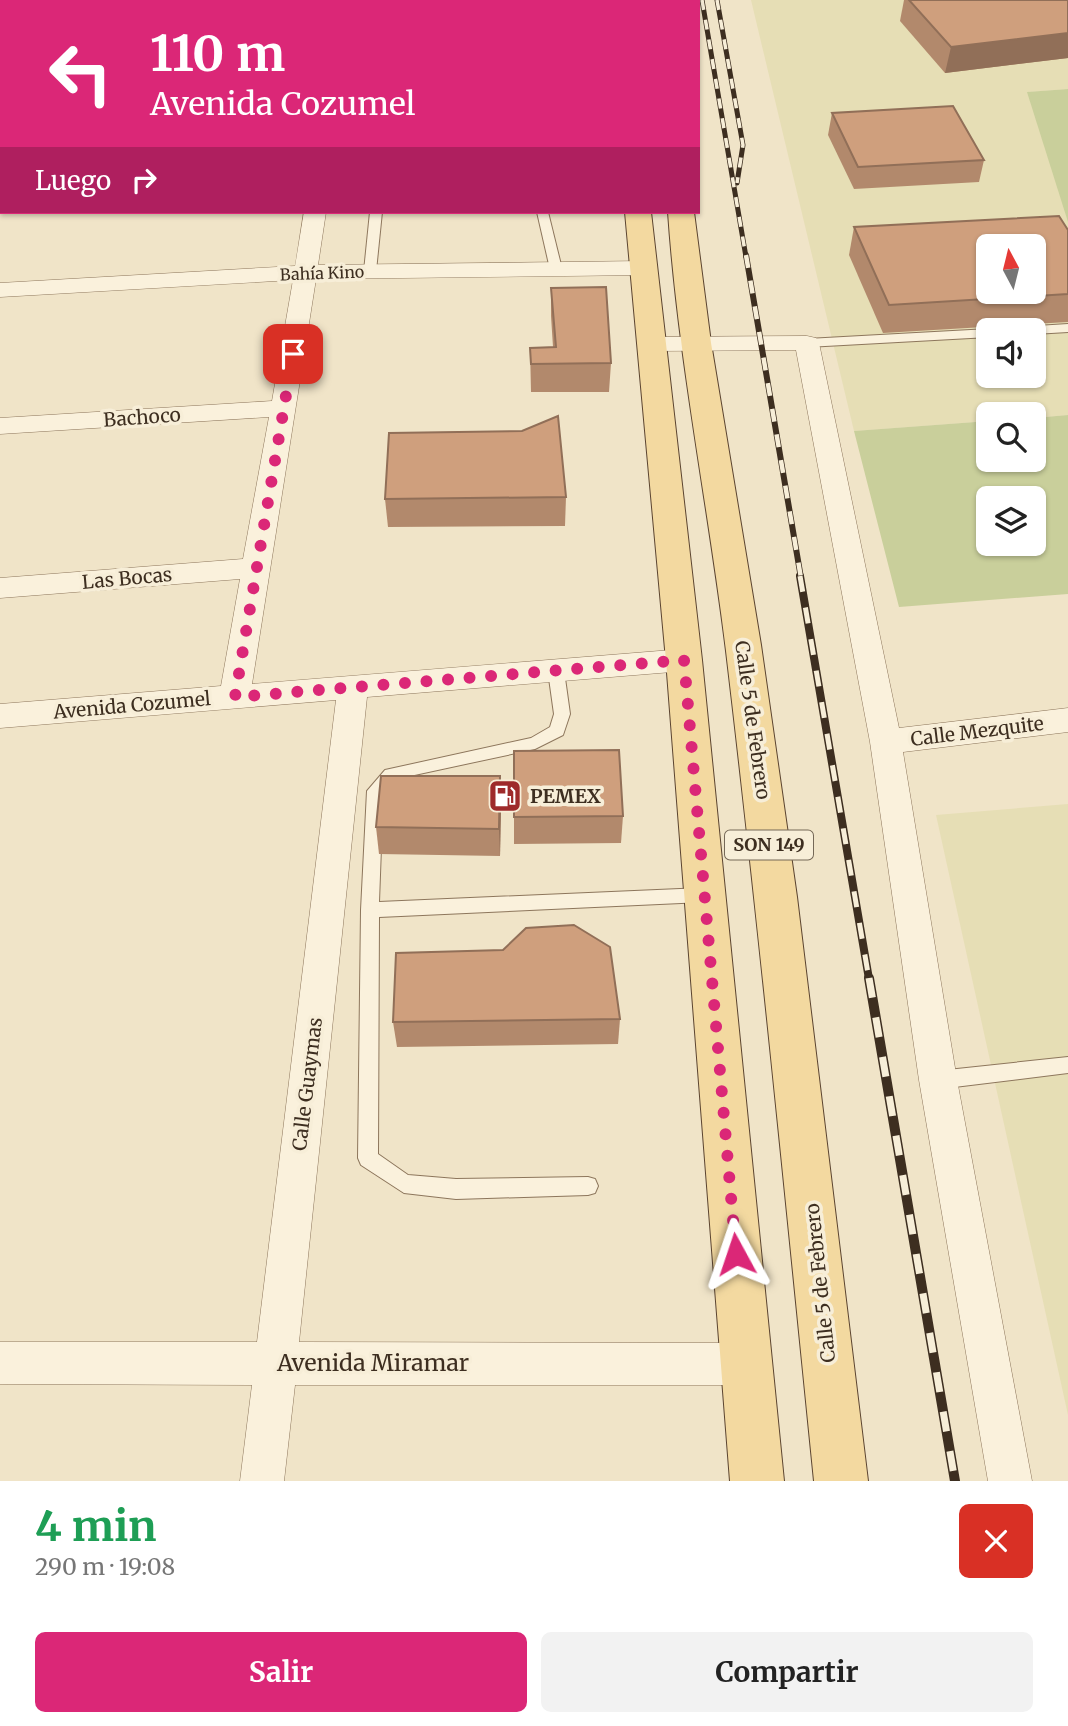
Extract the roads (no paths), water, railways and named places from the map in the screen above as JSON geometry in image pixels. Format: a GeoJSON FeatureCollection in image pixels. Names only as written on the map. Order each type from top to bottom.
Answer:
{"type":"FeatureCollection","features":[{"type":"Feature","properties":{"kind":"main road","name":"SON 149"},"geometry":{"type":"LineString","coordinates":[[638,214],[684,660],[757,1481]]}},
{"type":"Feature","properties":{"kind":"main road","name":"Calle 5 de Febrero"},"geometry":{"type":"LineString","coordinates":[[681,214],[696,344],[743,645],[774,884],[841,1481]]}},
{"type":"Feature","properties":{"kind":"street"},"geometry":{"type":"LineString","coordinates":[[235,697],[255,568],[285,408],[315,214]]}},
{"type":"Feature","properties":{"kind":"street","name":"Bahía Kino"},"geometry":{"type":"LineString","coordinates":[[0,290],[306,272],[644,268]]}},
{"type":"Feature","properties":{"kind":"street"},"geometry":{"type":"LineString","coordinates":[[653,344],[807,343],[886,742],[938,1080],[1010,1481]]}},
{"type":"Feature","properties":{"kind":"street","name":"Bachoco"},"geometry":{"type":"LineString","coordinates":[[0,426],[285,408]]}},
{"type":"Feature","properties":{"kind":"street","name":"Las Bocas"},"geometry":{"type":"LineString","coordinates":[[0,589],[255,568]]}},
{"type":"Feature","properties":{"kind":"street","name":"Avenida Cozumel"},"geometry":{"type":"LineString","coordinates":[[0,716],[684,660]]}},
{"type":"Feature","properties":{"kind":"street","name":"Calle Guaymas"},"geometry":{"type":"LineString","coordinates":[[262,1481],[353,688]]}},
{"type":"Feature","properties":{"kind":"street","name":"Calle Mezquite"},"geometry":{"type":"LineString","coordinates":[[886,742],[1068,720]]}},
{"type":"Feature","properties":{"kind":"street","name":"Avenida Miramar"},"geometry":{"type":"LineString","coordinates":[[0,1363],[746,1364]]}},
{"type":"Feature","properties":{"kind":"lane"},"geometry":{"type":"LineString","coordinates":[[370,271],[376,214]]}},
{"type":"Feature","properties":{"kind":"lane"},"geometry":{"type":"LineString","coordinates":[[542,214],[556,269]]}},
{"type":"Feature","properties":{"kind":"lane"},"geometry":{"type":"LineString","coordinates":[[1046,329],[1068,328]]}},
{"type":"Feature","properties":{"kind":"lane"},"geometry":{"type":"LineString","coordinates":[[807,343],[976,334]]}},
{"type":"Feature","properties":{"kind":"lane"},"geometry":{"type":"LineString","coordinates":[[556,671],[562,714],[557,730],[535,743],[391,774],[375,791],[370,911],[368,1158],[404,1184],[456,1189],[588,1186]]}},
{"type":"Feature","properties":{"kind":"lane"},"geometry":{"type":"LineString","coordinates":[[370,911],[704,895]]}},
{"type":"Feature","properties":{"kind":"lane"},"geometry":{"type":"LineString","coordinates":[[938,1080],[1068,1065]]}},
{"type":"Feature","properties":{"kind":"railway"},"geometry":{"type":"LineString","coordinates":[[702,0],[746,257]]}},
{"type":"Feature","properties":{"kind":"railway"},"geometry":{"type":"LineString","coordinates":[[717,0],[743,145],[737,183]]}},
{"type":"Feature","properties":{"kind":"railway"},"geometry":{"type":"LineString","coordinates":[[746,255],[801,578]]}},
{"type":"Feature","properties":{"kind":"railway"},"geometry":{"type":"LineString","coordinates":[[800,576],[869,979]]}},
{"type":"Feature","properties":{"kind":"railway"},"geometry":{"type":"LineString","coordinates":[[869,978],[955,1481]]}},
{"type":"Feature","properties":{"kind":"place","name":"PEMEX"},"geometry":{"type":"Point","coordinates":[505,796]}}]}
